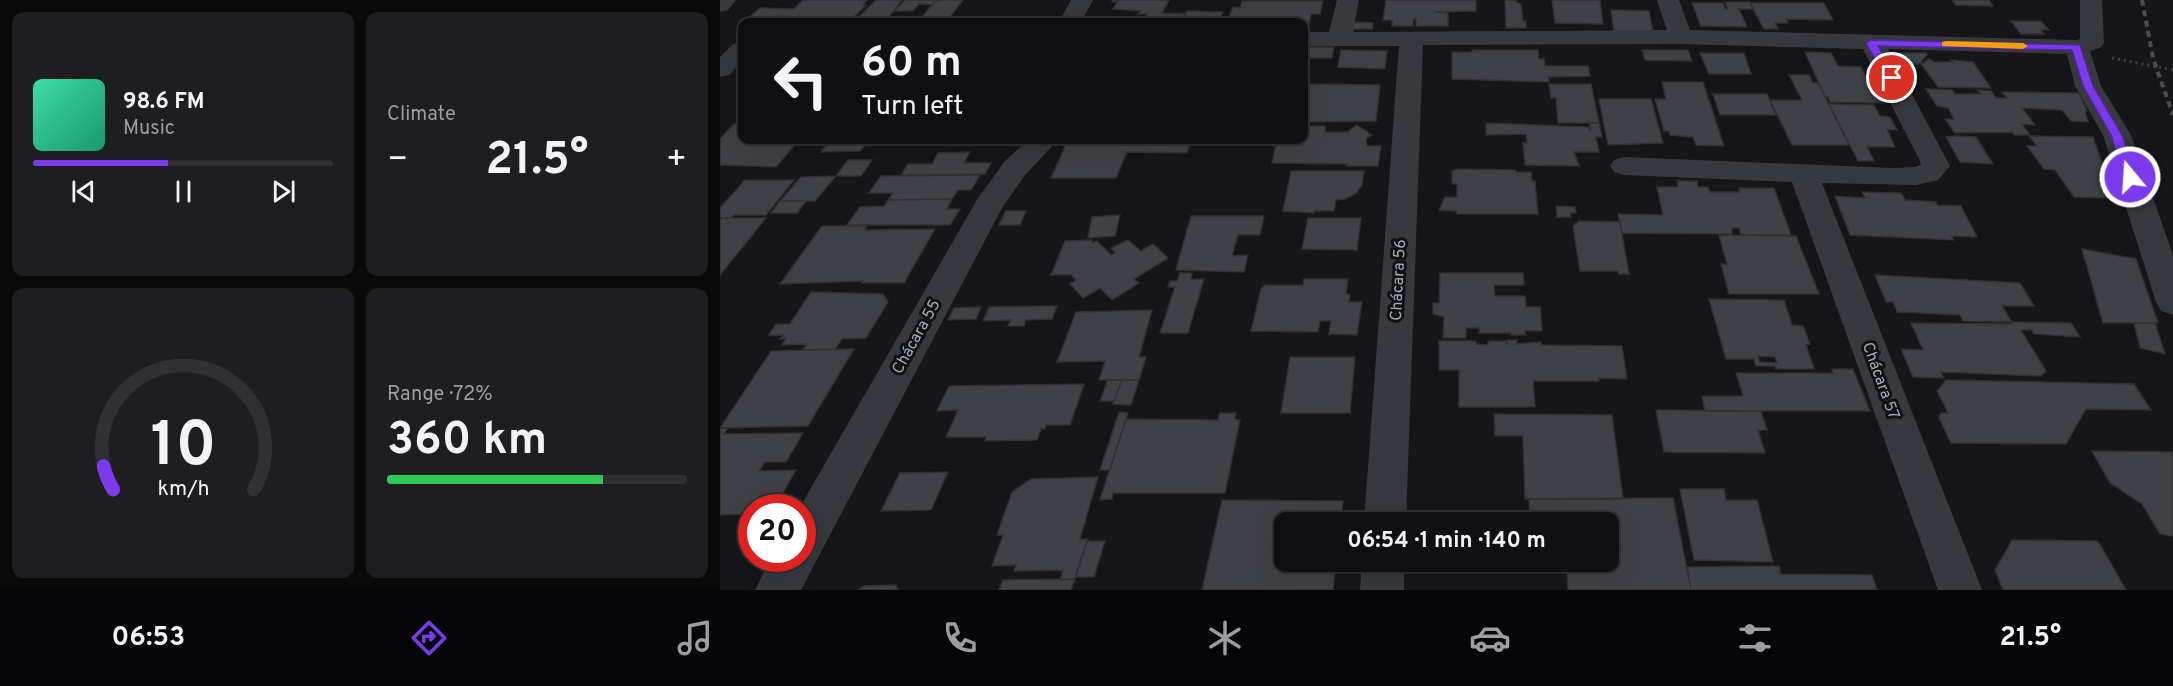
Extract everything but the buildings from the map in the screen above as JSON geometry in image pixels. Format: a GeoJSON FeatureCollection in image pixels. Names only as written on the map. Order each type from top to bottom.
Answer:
{"type":"FeatureCollection","features":[{"type":"Feature","properties":{"kind":"street"},"geometry":{"type":"LineString","coordinates":[[720,4],[725,0]]}},
{"type":"Feature","properties":{"kind":"street"},"geometry":{"type":"LineString","coordinates":[[1072,18],[1082,0]]}},
{"type":"Feature","properties":{"kind":"street"},"geometry":{"type":"LineString","coordinates":[[1339,40],[1348,0]]}},
{"type":"Feature","properties":{"kind":"street"},"geometry":{"type":"LineString","coordinates":[[1668,0],[1681,37]]}},
{"type":"Feature","properties":{"kind":"street"},"geometry":{"type":"LineString","coordinates":[[1308,39],[1681,37],[2077,47],[2092,43],[2091,0]]}},
{"type":"Feature","properties":{"kind":"street"},"geometry":{"type":"LineString","coordinates":[[720,35],[738,35]]}},
{"type":"Feature","properties":{"kind":"street","name":"Chácara 56"},"geometry":{"type":"LineString","coordinates":[[1387,512],[1411,39]]}},
{"type":"Feature","properties":{"kind":"street"},"geometry":{"type":"LineString","coordinates":[[1624,166],[1921,176],[1932,172],[1936,166],[1881,57],[1871,43]]}},
{"type":"Feature","properties":{"kind":"street"},"geometry":{"type":"LineString","coordinates":[[2077,47],[2088,86],[2117,135],[2173,302]]}},
{"type":"Feature","properties":{"kind":"street"},"geometry":{"type":"LineString","coordinates":[[720,70],[738,53]]}},
{"type":"Feature","properties":{"kind":"street","name":"Chácara 55"},"geometry":{"type":"LineString","coordinates":[[816,519],[989,205],[1014,168],[1040,144]]}},
{"type":"Feature","properties":{"kind":"street","name":"Chácara 57"},"geometry":{"type":"LineString","coordinates":[[1803,172],[1960,590]]}},
{"type":"Feature","properties":{"kind":"street"},"geometry":{"type":"LineString","coordinates":[[777,590],[787,572]]}},
{"type":"Feature","properties":{"kind":"street"},"geometry":{"type":"LineString","coordinates":[[1382,590],[1383,572]]}},
{"type":"Feature","properties":{"kind":"path"},"geometry":{"type":"LineString","coordinates":[[2110,58],[2173,70]]}},
{"type":"Feature","properties":{"kind":"railway"},"geometry":{"type":"LineString","coordinates":[[2142,0],[2153,58],[2173,115]]}},
{"type":"Feature","properties":{"kind":"slow traffic"},"geometry":{"type":"LineString","coordinates":[[1946,44],[2023,46]]}},
{"type":"Feature","properties":{"kind":"route"},"geometry":{"type":"LineString","coordinates":[[1892,78],[1871,43],[2077,47],[2088,86],[2117,135],[2130,177]]}}]}
